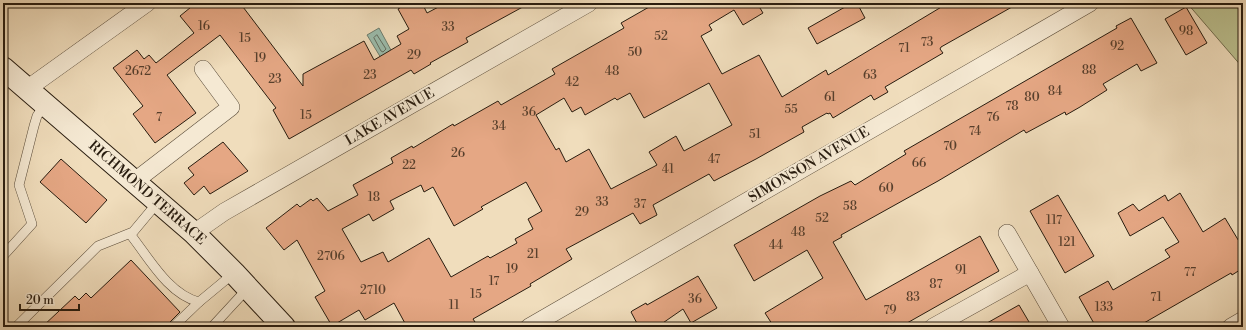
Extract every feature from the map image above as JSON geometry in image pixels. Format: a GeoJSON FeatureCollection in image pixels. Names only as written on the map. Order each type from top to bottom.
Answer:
{"type":"FeatureCollection","features":[{"type":"Feature","properties":{"kind":"main road","name":"RICHMOND TERRACE"},"geometry":{"type":"LineString","coordinates":[[3,68],[194,233],[241,280],[284,327]]}},
{"type":"Feature","properties":{"kind":"street"},"geometry":{"type":"LineString","coordinates":[[27,89],[147,3]]}},
{"type":"Feature","properties":{"kind":"street","name":"LAKE AVENUE"},"geometry":{"type":"LineString","coordinates":[[194,233],[224,212],[589,3]]}},
{"type":"Feature","properties":{"kind":"street","name":"SIMONSON AVENUE"},"geometry":{"type":"LineString","coordinates":[[529,327],[1090,3]]}},
{"type":"Feature","properties":{"kind":"street"},"geometry":{"type":"LineString","coordinates":[[135,181],[231,107],[203,69]]}},
{"type":"Feature","properties":{"kind":"street"},"geometry":{"type":"LineString","coordinates":[[1007,233],[1061,327]]}},
{"type":"Feature","properties":{"kind":"street"},"geometry":{"type":"LineString","coordinates":[[933,327],[1030,273]]}},
{"type":"Feature","properties":{"kind":"street"},"geometry":{"type":"LineString","coordinates":[[1231,327],[1243,320]]}},
{"type":"Feature","properties":{"kind":"lane"},"geometry":{"type":"LineString","coordinates":[[3,256],[32,224],[19,185],[35,121],[45,104]]}},
{"type":"Feature","properties":{"kind":"lane"},"geometry":{"type":"LineString","coordinates":[[16,327],[98,246],[130,234],[158,202]]}},
{"type":"Feature","properties":{"kind":"lane"},"geometry":{"type":"LineString","coordinates":[[130,234],[165,279],[188,299],[200,302]]}},
{"type":"Feature","properties":{"kind":"lane"},"geometry":{"type":"LineString","coordinates":[[173,327],[200,302],[241,280]]}},
{"type":"Feature","properties":{"kind":"lane"},"geometry":{"type":"LineString","coordinates":[[212,327],[241,280]]}},
{"type":"Feature","properties":{"kind":"green space"},"geometry":{"type":"Polygon","coordinates":[[[1187,3],[1243,3],[1243,68],[1187,3]]]}},
{"type":"Feature","properties":{"kind":"water"},"geometry":{"type":"Polygon","coordinates":[[[379,28],[392,52],[381,58],[367,35],[379,28]]]}},
{"type":"Feature","properties":{"kind":"building"},"geometry":{"type":"Polygon","coordinates":[[[196,3],[240,3],[303,86],[303,74],[364,41],[374,60],[401,44],[397,36],[409,29],[398,9],[408,3],[422,3],[427,13],[446,3],[530,3],[466,38],[468,42],[430,63],[431,64],[414,74],[411,70],[289,139],[273,110],[276,108],[220,35],[167,75],[196,113],[155,143],[133,114],[143,106],[113,68],[137,50],[144,59],[149,55],[156,63],[194,33],[180,16],[196,3]]]}},
{"type":"Feature","properties":{"kind":"building"},"geometry":{"type":"Polygon","coordinates":[[[656,3],[757,3],[763,13],[743,25],[734,10],[709,25],[712,30],[701,36],[722,74],[759,55],[782,97],[826,70],[828,75],[948,3],[1019,3],[941,47],[940,49],[943,53],[885,87],[888,92],[874,100],[871,95],[833,118],[830,113],[827,113],[802,127],[804,132],[714,181],[709,174],[653,205],[657,215],[640,224],[633,213],[566,249],[572,259],[530,284],[531,286],[473,319],[475,322],[465,327],[407,327],[394,303],[365,320],[359,310],[332,326],[315,297],[325,291],[297,240],[284,250],[266,228],[297,204],[300,207],[311,199],[313,201],[317,198],[328,211],[358,195],[353,185],[393,163],[391,158],[412,146],[413,148],[453,124],[454,126],[498,101],[501,105],[555,74],[552,69],[624,28],[621,23],[656,3]],[[709,83],[644,118],[630,93],[617,100],[615,98],[585,115],[581,107],[572,112],[564,98],[536,115],[556,150],[559,148],[566,162],[589,149],[611,189],[657,165],[649,152],[676,136],[684,151],[732,125],[709,83]],[[526,182],[481,207],[483,209],[454,226],[433,187],[424,192],[421,185],[390,201],[394,209],[373,221],[369,214],[342,229],[361,262],[383,252],[388,262],[429,238],[451,277],[488,256],[490,258],[517,243],[515,239],[533,229],[528,219],[542,211],[526,182]]]}},
{"type":"Feature","properties":{"kind":"building"},"geometry":{"type":"Polygon","coordinates":[[[852,3],[857,3],[865,18],[817,44],[808,28],[852,3]]]}},
{"type":"Feature","properties":{"kind":"building"},"geometry":{"type":"Polygon","coordinates":[[[1186,7],[1207,43],[1186,55],[1165,19],[1186,7]]]}},
{"type":"Feature","properties":{"kind":"building"},"geometry":{"type":"Polygon","coordinates":[[[1131,18],[1157,63],[1141,71],[1137,64],[1103,84],[1107,90],[1080,107],[1066,115],[1065,112],[1026,133],[1024,130],[938,181],[841,235],[842,237],[833,242],[866,300],[980,236],[999,271],[900,327],[774,327],[765,313],[823,278],[807,250],[754,281],[734,245],[820,196],[851,181],[855,185],[906,154],[904,151],[1117,28],[1116,26],[1131,18]]]}},
{"type":"Feature","properties":{"kind":"building"},"geometry":{"type":"Polygon","coordinates":[[[223,142],[248,171],[210,194],[204,186],[194,195],[184,183],[194,175],[188,168],[223,142]]]}},
{"type":"Feature","properties":{"kind":"building"},"geometry":{"type":"Polygon","coordinates":[[[61,159],[107,200],[86,223],[40,182],[61,159]]]}},
{"type":"Feature","properties":{"kind":"building"},"geometry":{"type":"Polygon","coordinates":[[[1180,193],[1203,232],[1225,218],[1243,248],[1243,268],[1232,275],[1231,273],[1137,327],[1096,327],[1079,297],[1108,281],[1113,290],[1170,257],[1165,250],[1179,242],[1163,217],[1130,236],[1118,213],[1133,204],[1139,211],[1165,195],[1168,201],[1180,193]]]}},
{"type":"Feature","properties":{"kind":"building"},"geometry":{"type":"Polygon","coordinates":[[[1058,195],[1094,256],[1065,273],[1030,211],[1058,195]]]}},
{"type":"Feature","properties":{"kind":"building"},"geometry":{"type":"Polygon","coordinates":[[[131,260],[180,312],[167,327],[42,327],[75,296],[79,300],[86,293],[91,298],[131,260]]]}},
{"type":"Feature","properties":{"kind":"building"},"geometry":{"type":"Polygon","coordinates":[[[698,276],[717,308],[691,323],[683,309],[657,327],[639,327],[631,312],[632,311],[646,303],[647,305],[698,276]]]}},
{"type":"Feature","properties":{"kind":"building"},"geometry":{"type":"Polygon","coordinates":[[[1019,305],[1032,327],[980,327],[1019,305]]]}}]}
